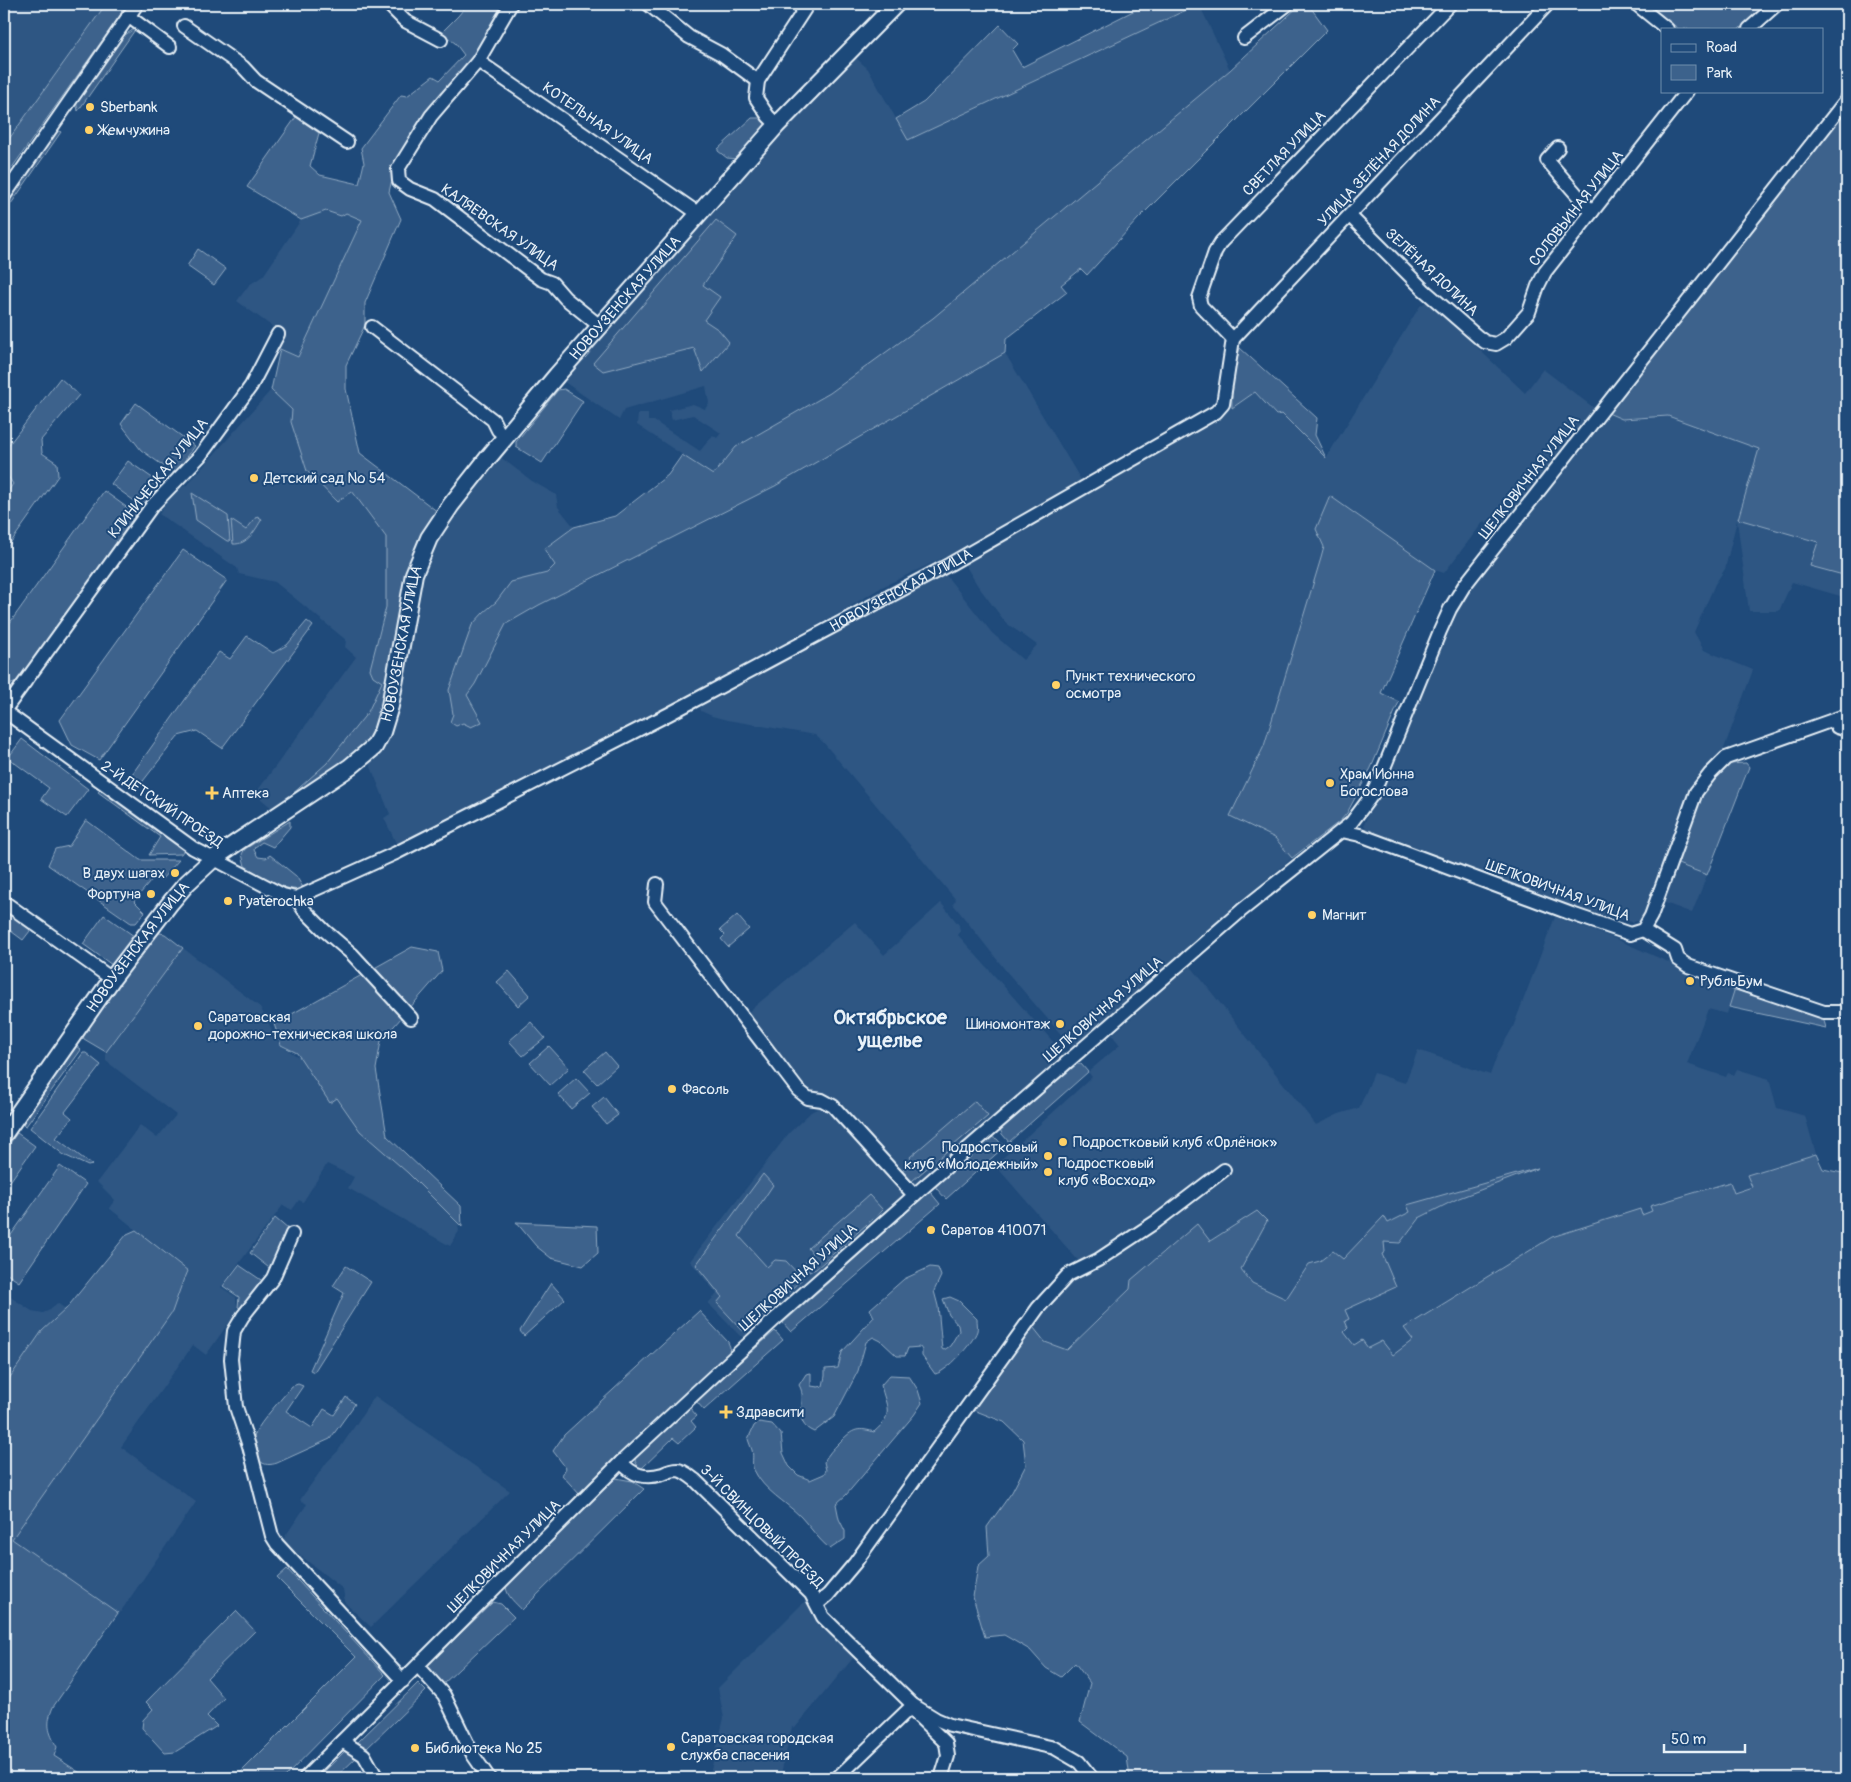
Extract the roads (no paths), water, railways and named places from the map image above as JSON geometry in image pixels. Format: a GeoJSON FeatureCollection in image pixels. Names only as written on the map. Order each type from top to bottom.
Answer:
{"type":"FeatureCollection","features":[{"type":"Feature","properties":{"kind":"main road","name":"НОВОУЗЕНСКАЯ УЛИЦА"},"geometry":{"type":"LineString","coordinates":[[4,1134],[112,979],[187,883],[213,859],[350,767],[374,747],[382,732],[390,706],[414,574],[429,538],[451,505],[506,437],[776,125],[896,4]]}},
{"type":"Feature","properties":{"kind":"street"},"geometry":{"type":"LineString","coordinates":[[4,196],[137,4]]}},
{"type":"Feature","properties":{"kind":"street"},"geometry":{"type":"LineString","coordinates":[[388,4],[405,21],[442,40]]}},
{"type":"Feature","properties":{"kind":"street"},"geometry":{"type":"LineString","coordinates":[[478,60],[511,4]]}},
{"type":"Feature","properties":{"kind":"street"},"geometry":{"type":"LineString","coordinates":[[648,4],[690,37],[721,54],[758,81]]}},
{"type":"Feature","properties":{"kind":"street"},"geometry":{"type":"LineString","coordinates":[[776,125],[756,98],[758,81],[808,4]]}},
{"type":"Feature","properties":{"kind":"street"},"geometry":{"type":"LineString","coordinates":[[1244,38],[1288,4]]}},
{"type":"Feature","properties":{"kind":"street","name":"СВЕТЛАЯ УЛИЦА"},"geometry":{"type":"LineString","coordinates":[[1233,339],[1201,306],[1199,298],[1215,252],[1221,242],[1450,4]]}},
{"type":"Feature","properties":{"kind":"street","name":"УЛИЦА ЗЕЛЁНАЯ ДОЛИНА"},"geometry":{"type":"LineString","coordinates":[[1233,339],[1548,4]]}},
{"type":"Feature","properties":{"kind":"street"},"geometry":{"type":"LineString","coordinates":[[1636,4],[1666,28]]}},
{"type":"Feature","properties":{"kind":"street"},"geometry":{"type":"LineString","coordinates":[[1750,28],[1777,4]]}},
{"type":"Feature","properties":{"kind":"street"},"geometry":{"type":"LineString","coordinates":[[128,16],[170,46]]}},
{"type":"Feature","properties":{"kind":"street"},"geometry":{"type":"LineString","coordinates":[[184,26],[243,68],[256,81],[347,142]]}},
{"type":"Feature","properties":{"kind":"street","name":"КАЛЯЕВСКАЯ УЛИЦА"},"geometry":{"type":"LineString","coordinates":[[478,60],[432,116],[398,169],[399,181],[410,189],[435,199],[496,243],[541,279],[552,283],[565,298],[601,327]]}},
{"type":"Feature","properties":{"kind":"street","name":"КОТЕЛЬНАЯ УЛИЦА"},"geometry":{"type":"LineString","coordinates":[[478,60],[698,214]]}},
{"type":"Feature","properties":{"kind":"street","name":"СОЛОВЬИНАЯ УЛИЦА"},"geometry":{"type":"LineString","coordinates":[[1496,344],[1506,338],[1529,312],[1545,272],[1686,92]]}},
{"type":"Feature","properties":{"kind":"street","name":"ШЕЛКОВИЧНАЯ УЛИЦА"},"geometry":{"type":"LineString","coordinates":[[305,1778],[621,1462],[767,1327],[914,1195],[1242,910],[1342,830],[1362,810],[1372,795],[1450,609],[1464,586],[1847,99]]}},
{"type":"Feature","properties":{"kind":"street"},"geometry":{"type":"LineString","coordinates":[[1558,148],[1547,160],[1592,212]]}},
{"type":"Feature","properties":{"kind":"street","name":"ЗЕЛЁНАЯ ДОЛИНА"},"geometry":{"type":"LineString","coordinates":[[1350,216],[1437,301],[1478,337],[1485,342],[1496,344]]}},
{"type":"Feature","properties":{"kind":"street"},"geometry":{"type":"LineString","coordinates":[[372,327],[493,420],[498,430],[506,437]]}},
{"type":"Feature","properties":{"kind":"street","name":"КЛИНИЧЕСКАЯ УЛИЦА"},"geometry":{"type":"LineString","coordinates":[[4,711],[152,506],[200,456],[251,386],[278,334]]}},
{"type":"Feature","properties":{"kind":"street","name":"НОВОУЗЕНСКАЯ УЛИЦА"},"geometry":{"type":"LineString","coordinates":[[296,898],[396,853],[687,704],[950,564],[1216,412],[1223,404],[1233,339]]}},
{"type":"Feature","properties":{"kind":"street","name":"2-Й ДЕТСКИЙ ПРОЕЗД"},"geometry":{"type":"LineString","coordinates":[[4,711],[186,843],[283,895],[296,898]]}},
{"type":"Feature","properties":{"kind":"street","name":"ШЕЛКОВИЧНАЯ УЛИЦА"},"geometry":{"type":"LineString","coordinates":[[1342,830],[1630,934],[1643,930],[1651,916],[1696,792],[1710,774],[1726,758],[1847,715]]}},
{"type":"Feature","properties":{"kind":"street"},"geometry":{"type":"LineString","coordinates":[[1834,720],[1837,727],[1847,730]]}},
{"type":"Feature","properties":{"kind":"street"},"geometry":{"type":"LineString","coordinates":[[657,884],[655,902],[798,1090],[808,1098],[822,1100],[833,1106],[914,1195]]}},
{"type":"Feature","properties":{"kind":"street"},"geometry":{"type":"LineString","coordinates":[[296,898],[304,910],[352,954],[412,1018]]}},
{"type":"Feature","properties":{"kind":"street"},"geometry":{"type":"LineString","coordinates":[[4,902],[112,979]]}},
{"type":"Feature","properties":{"kind":"street"},"geometry":{"type":"LineString","coordinates":[[1643,930],[1675,950],[1678,959],[1688,966],[1824,1012],[1847,1011]]}},
{"type":"Feature","properties":{"kind":"street"},"geometry":{"type":"LineString","coordinates":[[816,1604],[828,1595],[855,1563],[1038,1308],[1068,1275],[1098,1260],[1157,1221],[1224,1170]]}},
{"type":"Feature","properties":{"kind":"street"},"geometry":{"type":"LineString","coordinates":[[292,1234],[273,1278],[243,1316],[234,1331],[231,1359],[236,1407],[249,1446],[272,1536],[277,1544],[402,1681]]}},
{"type":"Feature","properties":{"kind":"street","name":"3-Й СВИНЦОВЫЙ ПРОЕЗД"},"geometry":{"type":"LineString","coordinates":[[621,1462],[628,1470],[638,1476],[654,1476],[678,1470],[687,1474],[811,1594],[823,1617],[913,1705],[950,1725],[1055,1748],[1079,1762],[1092,1778]]}},
{"type":"Feature","properties":{"kind":"street"},"geometry":{"type":"LineString","coordinates":[[418,1666],[444,1695],[473,1755],[489,1778]]}},
{"type":"Feature","properties":{"kind":"street"},"geometry":{"type":"LineString","coordinates":[[837,1778],[913,1705],[916,1714],[946,1743],[948,1756],[941,1778]]}},
{"type":"Feature","properties":{"kind":"street"},"geometry":{"type":"LineString","coordinates":[[342,1741],[364,1755],[377,1778]]}},
{"type":"Feature","properties":{"kind":"place","name":"Sberbank"},"geometry":{"type":"Point","coordinates":[90,107]}},
{"type":"Feature","properties":{"kind":"place","name":"Жемчужина"},"geometry":{"type":"Point","coordinates":[89,130]}},
{"type":"Feature","properties":{"kind":"place","name":"Детский сад № 54"},"geometry":{"type":"Point","coordinates":[254,478]}},
{"type":"Feature","properties":{"kind":"place","name":"Пункт технического осмотра"},"geometry":{"type":"Point","coordinates":[1056,685]}},
{"type":"Feature","properties":{"kind":"place","name":"Храм Ионна Богослова"},"geometry":{"type":"Point","coordinates":[1330,783]}},
{"type":"Feature","properties":{"kind":"place","name":"Аптека"},"geometry":{"type":"Point","coordinates":[212,793]}},
{"type":"Feature","properties":{"kind":"place","name":"В двух шагах"},"geometry":{"type":"Point","coordinates":[175,873]}},
{"type":"Feature","properties":{"kind":"place","name":"Фортуна"},"geometry":{"type":"Point","coordinates":[151,894]}},
{"type":"Feature","properties":{"kind":"place","name":"Pyaterochka"},"geometry":{"type":"Point","coordinates":[228,901]}},
{"type":"Feature","properties":{"kind":"place","name":"Магнит"},"geometry":{"type":"Point","coordinates":[1312,915]}},
{"type":"Feature","properties":{"kind":"place","name":"РубльБум"},"geometry":{"type":"Point","coordinates":[1690,981]}},
{"type":"Feature","properties":{"kind":"place","name":"Шиномонтаж"},"geometry":{"type":"Point","coordinates":[1060,1024]}},
{"type":"Feature","properties":{"kind":"place","name":"Саратовская дорожно-техническая школа"},"geometry":{"type":"Point","coordinates":[198,1026]}},
{"type":"Feature","properties":{"kind":"place","name":"Фасоль"},"geometry":{"type":"Point","coordinates":[672,1089]}},
{"type":"Feature","properties":{"kind":"place","name":"Подростковый клуб «Орлёнок»"},"geometry":{"type":"Point","coordinates":[1063,1142]}},
{"type":"Feature","properties":{"kind":"place","name":"Подростковый клуб «Молодежный»"},"geometry":{"type":"Point","coordinates":[1048,1156]}},
{"type":"Feature","properties":{"kind":"place","name":"Подростковый клуб «Восход»"},"geometry":{"type":"Point","coordinates":[1048,1172]}},
{"type":"Feature","properties":{"kind":"place","name":"Саратов 410071"},"geometry":{"type":"Point","coordinates":[931,1230]}},
{"type":"Feature","properties":{"kind":"place","name":"Здравсити"},"geometry":{"type":"Point","coordinates":[726,1412]}},
{"type":"Feature","properties":{"kind":"place","name":"Саратовская городская служба спасения"},"geometry":{"type":"Point","coordinates":[671,1747]}},
{"type":"Feature","properties":{"kind":"place","name":"Библиотека № 25"},"geometry":{"type":"Point","coordinates":[415,1748]}},
{"type":"Feature","properties":{"kind":"district","name":"Октябрьское ущелье"},"geometry":{"type":"Point","coordinates":[890,1028]}}]}
